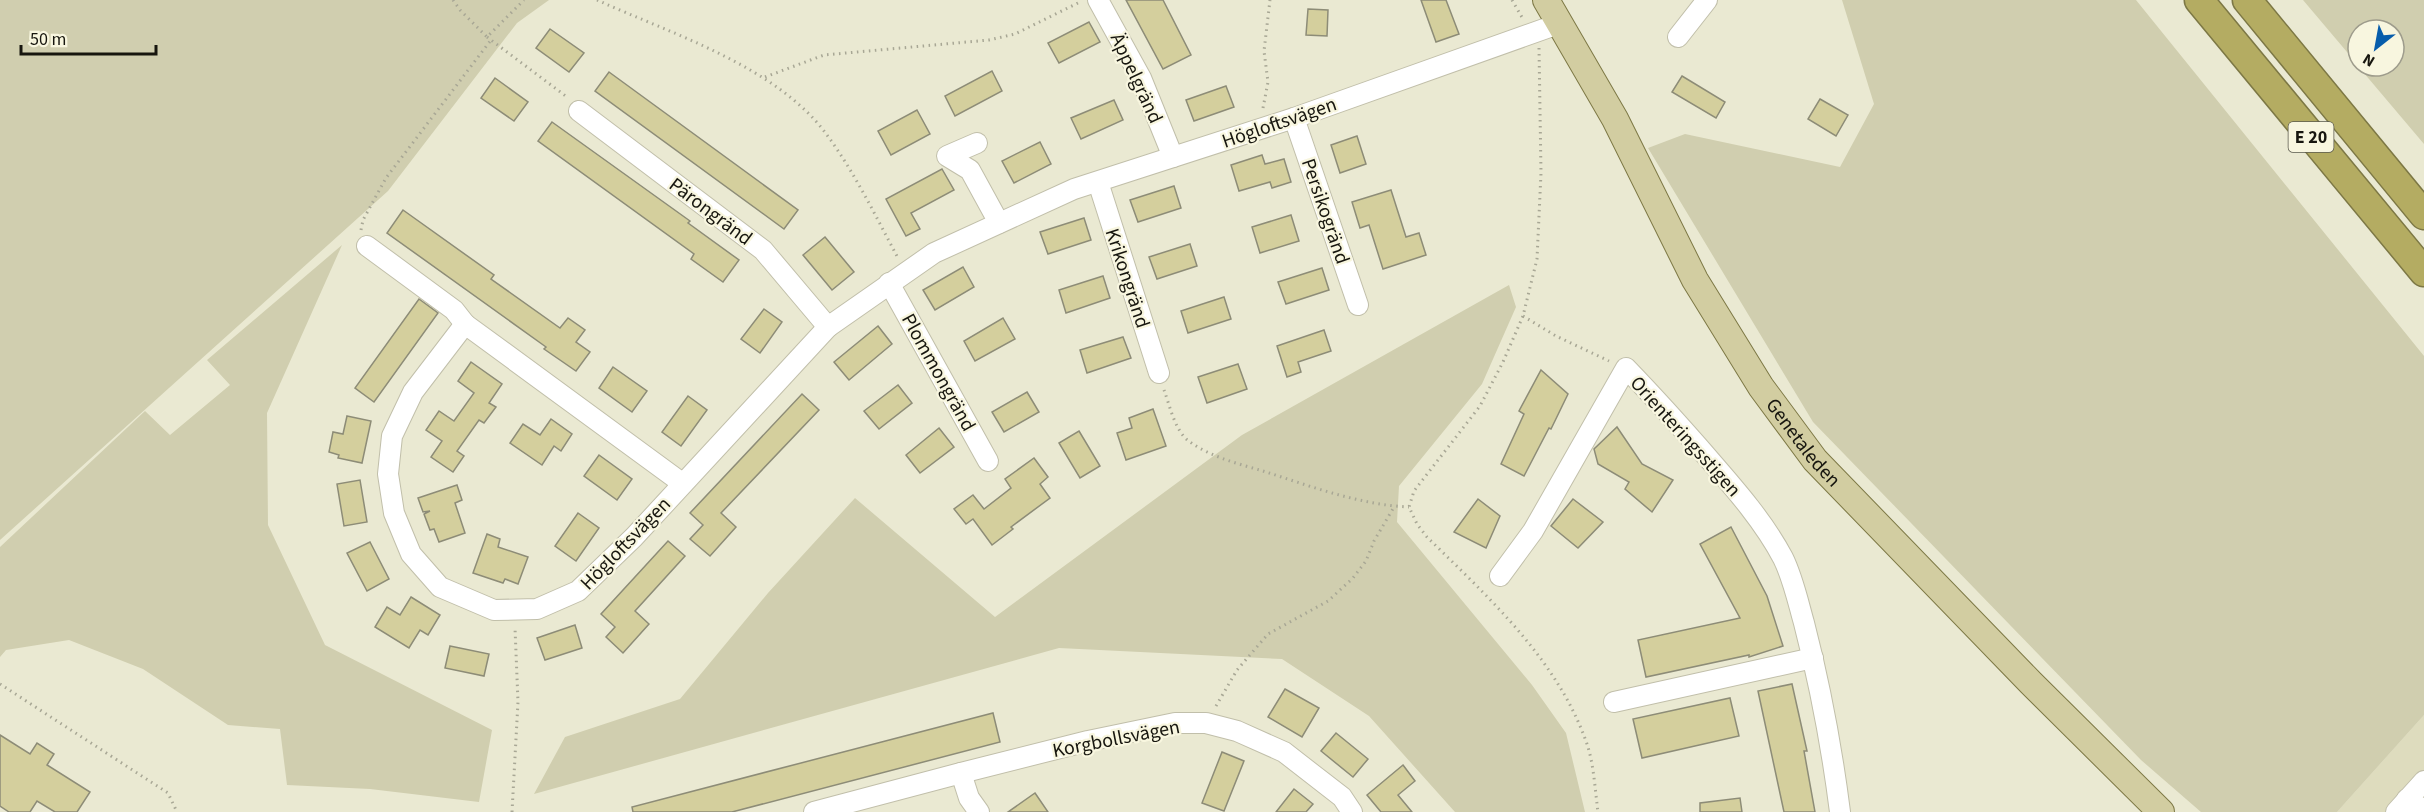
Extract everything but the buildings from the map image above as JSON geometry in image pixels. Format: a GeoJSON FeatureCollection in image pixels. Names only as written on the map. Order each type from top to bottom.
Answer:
{"type":"FeatureCollection","features":[{"type":"Feature","properties":{"kind":"highway","name":"E 20"},"geometry":{"type":"LineString","coordinates":[[2199,0],[2424,272]]}},
{"type":"Feature","properties":{"kind":"highway","name":"E 20"},"geometry":{"type":"LineString","coordinates":[[2247,0],[2424,215]]}},
{"type":"Feature","properties":{"kind":"main road","name":"Genetaleden"},"geometry":{"type":"LineString","coordinates":[[1546,0],[1615,119],[1695,280],[1761,387],[1815,460],[2031,683],[2161,812]]}},
{"type":"Feature","properties":{"kind":"street","name":"Äppelgränd"},"geometry":{"type":"LineString","coordinates":[[1098,0],[1141,78],[1173,157]]}},
{"type":"Feature","properties":{"kind":"street"},"geometry":{"type":"LineString","coordinates":[[1678,37],[1707,0]]}},
{"type":"Feature","properties":{"kind":"street","name":"Högloftsvägen"},"geometry":{"type":"LineString","coordinates":[[465,324],[413,392],[393,436],[388,474],[394,513],[411,554],[440,587],[494,610],[537,609],[578,591],[634,537],[828,327],[934,253],[1074,189],[1294,118],[1561,23]]}},
{"type":"Feature","properties":{"kind":"street","name":"Pärongränd"},"geometry":{"type":"LineString","coordinates":[[579,111],[763,250],[828,327]]}},
{"type":"Feature","properties":{"kind":"street","name":"Persikogränd"},"geometry":{"type":"LineString","coordinates":[[1294,118],[1358,305]]}},
{"type":"Feature","properties":{"kind":"street"},"geometry":{"type":"LineString","coordinates":[[976,143],[947,156],[970,170],[999,223]]}},
{"type":"Feature","properties":{"kind":"street","name":"Krikongränd"},"geometry":{"type":"LineString","coordinates":[[1098,182],[1159,373]]}},
{"type":"Feature","properties":{"kind":"street","name":"Högloftsvägen"},"geometry":{"type":"LineString","coordinates":[[368,246],[454,310],[465,324],[682,483]]}},
{"type":"Feature","properties":{"kind":"street","name":"Plommongränd"},"geometry":{"type":"LineString","coordinates":[[897,278],[988,461]]}},
{"type":"Feature","properties":{"kind":"street","name":"Orienteringsstigen"},"geometry":{"type":"LineString","coordinates":[[1500,576],[1533,531],[1626,368],[1732,485],[1761,523],[1783,559],[1793,585],[1813,658],[1835,770],[1840,812]]}},
{"type":"Feature","properties":{"kind":"street"},"geometry":{"type":"LineString","coordinates":[[1614,702],[1813,658]]}},
{"type":"Feature","properties":{"kind":"street","name":"Korgbollsvägen"},"geometry":{"type":"LineString","coordinates":[[814,812],[1088,741],[1175,723],[1206,723],[1237,731],[1284,752],[1342,797],[1352,812]]}},
{"type":"Feature","properties":{"kind":"street"},"geometry":{"type":"LineString","coordinates":[[961,773],[969,798],[979,812]]}},
{"type":"Feature","properties":{"kind":"street"},"geometry":{"type":"LineString","coordinates":[[2402,806],[2424,781]]}},
{"type":"Feature","properties":{"kind":"street"},"geometry":{"type":"LineString","coordinates":[[2402,806],[2424,810]]}},
{"type":"Feature","properties":{"kind":"path"},"geometry":{"type":"LineString","coordinates":[[453,0],[489,38],[562,92],[579,111]]}},
{"type":"Feature","properties":{"kind":"path"},"geometry":{"type":"LineString","coordinates":[[368,246],[360,238],[363,220],[386,178],[489,38],[524,0]]}},
{"type":"Feature","properties":{"kind":"path"},"geometry":{"type":"LineString","coordinates":[[597,0],[765,77],[797,104],[826,134],[862,191],[897,278]]}},
{"type":"Feature","properties":{"kind":"path"},"geometry":{"type":"LineString","coordinates":[[765,77],[824,56],[989,40],[1015,34],[1083,0]]}},
{"type":"Feature","properties":{"kind":"path"},"geometry":{"type":"LineString","coordinates":[[1257,130],[1268,82],[1264,51],[1270,0]]}},
{"type":"Feature","properties":{"kind":"path"},"geometry":{"type":"LineString","coordinates":[[1532,33],[1540,50],[1541,174],[1538,259],[1523,316],[1503,362],[1480,406],[1414,491],[1409,507],[1417,524],[1427,537],[1513,622],[1565,694],[1588,746],[1598,812]]}},
{"type":"Feature","properties":{"kind":"path"},"geometry":{"type":"LineString","coordinates":[[1523,316],[1556,336],[1626,368]]}},
{"type":"Feature","properties":{"kind":"path"},"geometry":{"type":"LineString","coordinates":[[1159,373],[1176,423],[1189,442],[1230,461],[1319,489],[1394,507],[1409,507]]}},
{"type":"Feature","properties":{"kind":"path"},"geometry":{"type":"LineString","coordinates":[[1206,723],[1237,670],[1268,634],[1328,601],[1353,578],[1366,561],[1374,541],[1394,507]]}},
{"type":"Feature","properties":{"kind":"path"},"geometry":{"type":"LineString","coordinates":[[512,812],[518,702],[515,610]]}},
{"type":"Feature","properties":{"kind":"path"},"geometry":{"type":"LineString","coordinates":[[0,684],[168,793],[177,812]]}},
{"type":"Feature","properties":{"kind":"shaded area"},"geometry":{"type":"Polygon","coordinates":[[[0,0],[549,0],[517,23],[388,191],[0,540],[0,0]]]}},
{"type":"Feature","properties":{"kind":"shaded area"},"geometry":{"type":"Polygon","coordinates":[[[1842,0],[2136,0],[2424,356],[2424,715],[2337,812],[2201,812],[2141,760],[1813,422],[1648,148],[1685,134],[1840,167],[1874,104],[1842,0]]]}},
{"type":"Feature","properties":{"kind":"shaded area"},"geometry":{"type":"Polygon","coordinates":[[[2303,0],[2424,0],[2424,144],[2368,78],[2406,78],[2406,18],[2346,18],[2346,51],[2303,0]]]}},
{"type":"Feature","properties":{"kind":"shaded area"},"geometry":{"type":"Polygon","coordinates":[[[342,245],[267,413],[268,525],[325,645],[492,730],[479,802],[370,789],[287,785],[280,729],[228,725],[143,669],[69,640],[6,650],[0,657],[0,547],[145,411],[170,435],[230,385],[207,360],[342,245]]]}},
{"type":"Feature","properties":{"kind":"shaded area"},"geometry":{"type":"Polygon","coordinates":[[[1509,285],[1516,307],[1482,384],[1399,486],[1397,522],[1532,685],[1566,733],[1585,812],[1455,812],[1369,716],[1282,659],[1059,648],[534,794],[565,737],[680,699],[768,593],[855,498],[995,617],[1242,435],[1509,285]]]}},
{"type":"Feature","properties":{"kind":"shaded area"},"geometry":{"type":"Polygon","coordinates":[[[2424,715],[2424,812],[2337,812],[2424,715]]]}}]}
